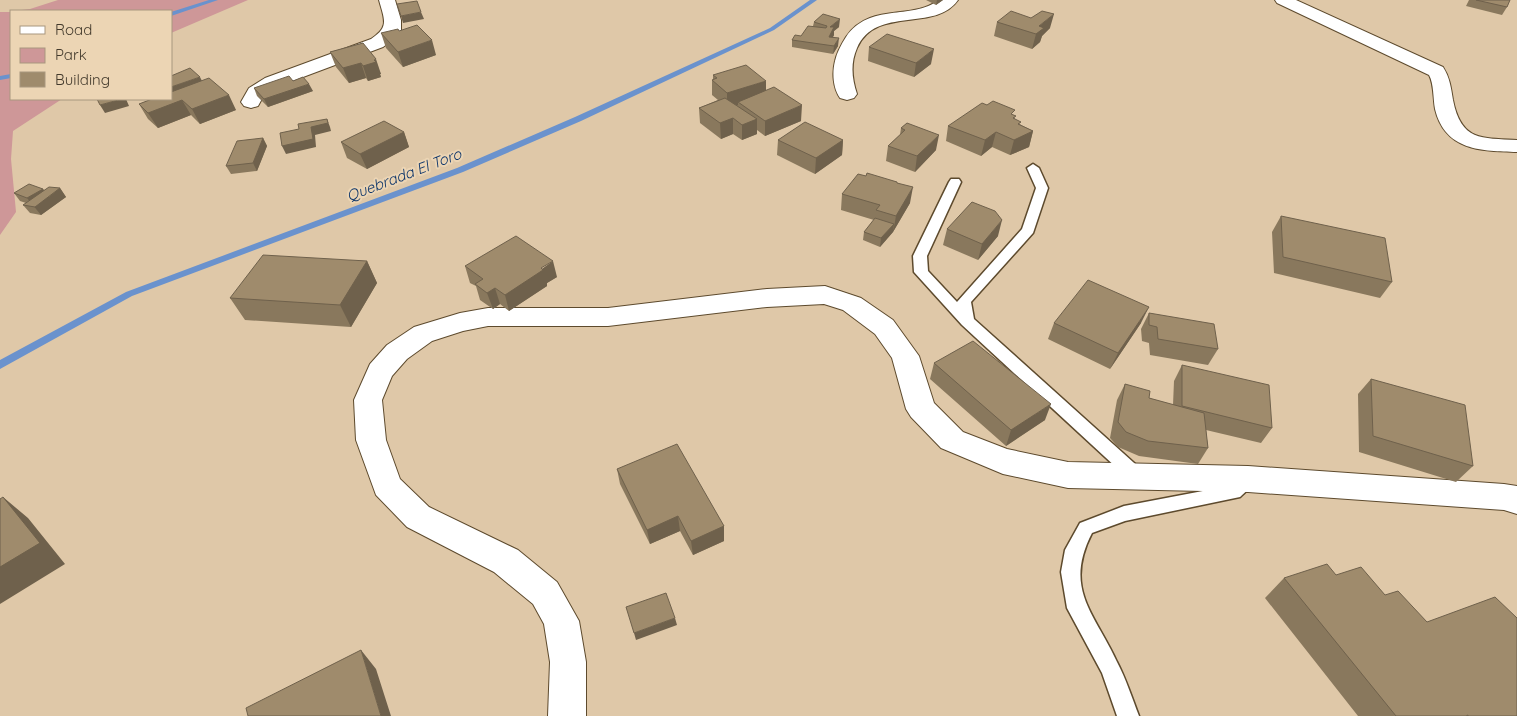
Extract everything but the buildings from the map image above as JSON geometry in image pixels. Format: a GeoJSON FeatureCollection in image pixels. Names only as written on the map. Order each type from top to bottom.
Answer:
{"type":"FeatureCollection","features":[{"type":"Feature","properties":{"kind":"street"},"geometry":{"type":"LineString","coordinates":[[251,102],[256,92],[272,82],[377,43],[389,36],[394,27],[387,0]]}},
{"type":"Feature","properties":{"kind":"street"},"geometry":{"type":"LineString","coordinates":[[847,94],[841,77],[844,55],[853,38],[865,26],[884,18],[934,10],[950,0]]}},
{"type":"Feature","properties":{"kind":"street"},"geometry":{"type":"LineString","coordinates":[[1283,0],[1436,71],[1440,78],[1452,127],[1461,136],[1490,145],[1517,146]]}},
{"type":"Feature","properties":{"kind":"street"},"geometry":{"type":"LineString","coordinates":[[567,716],[568,662],[561,621],[545,593],[506,562],[418,517],[387,486],[371,440],[368,400],[380,371],[397,352],[423,334],[460,322],[488,318],[608,317],[767,298],[825,295],[852,304],[884,327],[905,356],[920,409],[952,440],[1003,461],[1068,475],[1248,479],[1495,496],[1517,500]]}},
{"type":"Feature","properties":{"kind":"lane"},"geometry":{"type":"LineString","coordinates":[[967,321],[964,301],[1028,230],[1042,188],[1033,168]]}},
{"type":"Feature","properties":{"kind":"lane"},"geometry":{"type":"LineString","coordinates":[[955,182],[920,256],[921,272],[967,321],[1137,476]]}},
{"type":"Feature","properties":{"kind":"lane"},"geometry":{"type":"LineString","coordinates":[[1128,716],[1110,668],[1077,608],[1070,572],[1074,550],[1086,528],[1124,514],[1234,492],[1248,479]]}},
{"type":"Feature","properties":{"kind":"green space"},"geometry":{"type":"Polygon","coordinates":[[[58,0],[248,0],[172,33],[172,10],[22,10],[58,0]]]}},
{"type":"Feature","properties":{"kind":"green space"},"geometry":{"type":"Polygon","coordinates":[[[0,12],[10,12],[10,100],[60,100],[13,131],[11,159],[16,212],[0,235],[0,12]]]}},
{"type":"Feature","properties":{"kind":"waterway"},"geometry":{"type":"LineString","coordinates":[[172,14],[215,0]]}},
{"type":"Feature","properties":{"kind":"waterway","name":"Quebrada El Toro"},"geometry":{"type":"LineString","coordinates":[[0,365],[129,294],[460,170],[578,119],[772,29],[814,0]]}},
{"type":"Feature","properties":{"kind":"waterway"},"geometry":{"type":"LineString","coordinates":[[0,78],[10,76]]}}]}
